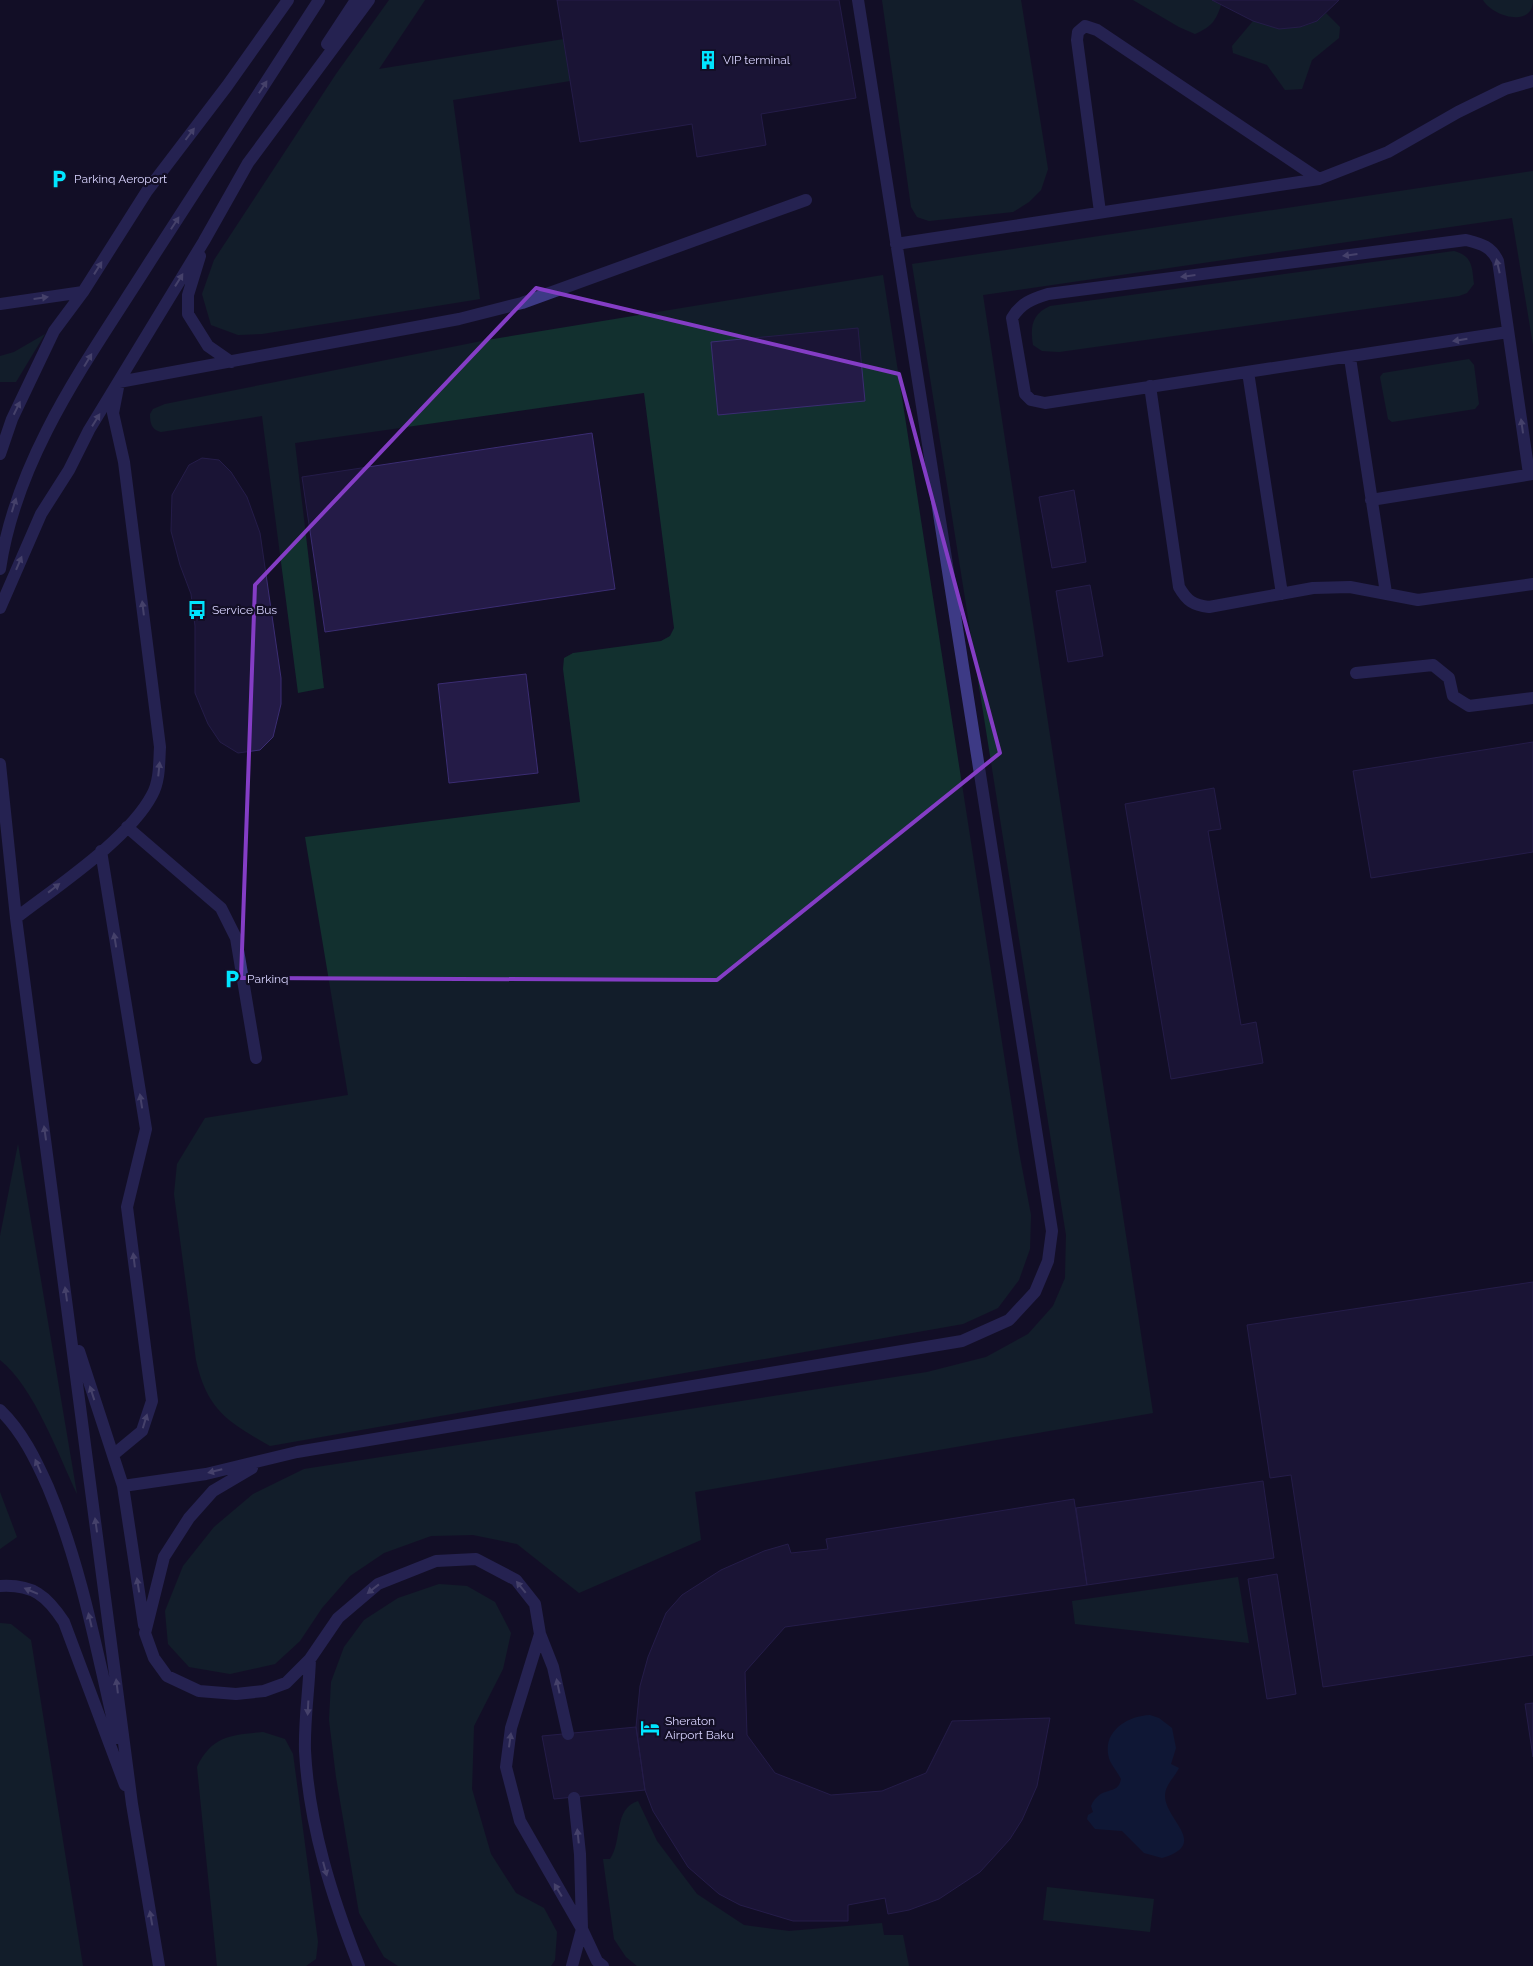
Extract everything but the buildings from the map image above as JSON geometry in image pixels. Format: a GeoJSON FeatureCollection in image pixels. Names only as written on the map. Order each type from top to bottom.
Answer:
{"type":"FeatureCollection","features":[{"type":"Feature","properties":{"kind":"lane"},"geometry":{"type":"LineString","coordinates":[[0,454],[12,419],[54,331],[83,292],[147,191],[227,86],[288,0]]}},
{"type":"Feature","properties":{"kind":"lane"},"geometry":{"type":"LineString","coordinates":[[0,569],[13,505],[30,461],[90,357],[319,0]]}},
{"type":"Feature","properties":{"kind":"lane"},"geometry":{"type":"LineString","coordinates":[[0,608],[41,514],[69,470],[90,430],[204,241],[248,163],[356,0]]}},
{"type":"Feature","properties":{"kind":"lane"},"geometry":{"type":"LineString","coordinates":[[248,163],[369,0]]}},
{"type":"Feature","properties":{"kind":"lane"},"geometry":{"type":"LineString","coordinates":[[123,1486],[206,1474],[297,1452],[962,1341],[1009,1320],[1036,1292],[1048,1261],[1052,1231],[1051,1222],[858,0]]}},
{"type":"Feature","properties":{"kind":"lane"},"geometry":{"type":"LineString","coordinates":[[1100,212],[1077,40],[1078,32],[1085,26],[1097,30],[1319,179]]}},
{"type":"Feature","properties":{"kind":"lane"},"geometry":{"type":"LineString","coordinates":[[896,244],[1319,179],[1388,152],[1458,112],[1505,89],[1533,81]]}},
{"type":"Feature","properties":{"kind":"lane"},"geometry":{"type":"LineString","coordinates":[[119,382],[459,319],[522,303],[806,200]]}},
{"type":"Feature","properties":{"kind":"lane"},"geometry":{"type":"LineString","coordinates":[[1371,500],[1531,474],[1498,261],[1494,252],[1484,245],[1466,240],[1048,294],[1028,301],[1018,308],[1012,318],[1025,394],[1031,400],[1044,403],[1350,358],[1508,332]]}},
{"type":"Feature","properties":{"kind":"lane"},"geometry":{"type":"LineString","coordinates":[[204,241],[188,295],[188,314],[208,346],[231,362]]}},
{"type":"Feature","properties":{"kind":"lane"},"geometry":{"type":"LineString","coordinates":[[0,304],[83,292]]}},
{"type":"Feature","properties":{"kind":"lane"},"geometry":{"type":"LineString","coordinates":[[1350,358],[1386,594]]}},
{"type":"Feature","properties":{"kind":"lane"},"geometry":{"type":"LineString","coordinates":[[1248,372],[1282,594]]}},
{"type":"Feature","properties":{"kind":"lane"},"geometry":{"type":"LineString","coordinates":[[16,918],[101,852],[127,827],[153,795],[159,774],[160,746],[124,462],[113,413],[119,382]]}},
{"type":"Feature","properties":{"kind":"lane"},"geometry":{"type":"LineString","coordinates":[[1150,386],[1179,587],[1185,599],[1195,606],[1209,607],[1314,588],[1350,587],[1418,600],[1533,584]]}},
{"type":"Feature","properties":{"kind":"lane"},"geometry":{"type":"LineString","coordinates":[[1356,673],[1433,665],[1450,678],[1453,696],[1469,706],[1533,698]]}},
{"type":"Feature","properties":{"kind":"lane"},"geometry":{"type":"LineString","coordinates":[[0,764],[16,918],[71,1326],[132,1804],[159,1966]]}},
{"type":"Feature","properties":{"kind":"lane"},"geometry":{"type":"LineString","coordinates":[[127,827],[221,908],[236,938],[256,1058]]}},
{"type":"Feature","properties":{"kind":"lane"},"geometry":{"type":"LineString","coordinates":[[101,852],[146,1129],[127,1207],[152,1401],[142,1431],[112,1455]]}},
{"type":"Feature","properties":{"kind":"lane"},"geometry":{"type":"LineString","coordinates":[[71,1326],[123,1486],[145,1633],[154,1658],[167,1676],[199,1692],[236,1694],[264,1691],[286,1683],[310,1659],[338,1618],[378,1584],[436,1561],[476,1559],[516,1580],[535,1604],[540,1634],[553,1667],[568,1734]]}},
{"type":"Feature","properties":{"kind":"lane"},"geometry":{"type":"LineString","coordinates":[[0,1410],[32,1452],[65,1528],[78,1570],[132,1804]]}},
{"type":"Feature","properties":{"kind":"lane"},"geometry":{"type":"LineString","coordinates":[[145,1633],[164,1557],[189,1518],[212,1491],[245,1470],[297,1452]]}},
{"type":"Feature","properties":{"kind":"lane"},"geometry":{"type":"LineString","coordinates":[[0,1586],[14,1585],[31,1590],[51,1602],[64,1622],[132,1804]]}},
{"type":"Feature","properties":{"kind":"lane"},"geometry":{"type":"LineString","coordinates":[[540,1634],[512,1728],[506,1767],[520,1821],[582,1929],[597,1961],[603,1966]]}},
{"type":"Feature","properties":{"kind":"lane"},"geometry":{"type":"LineString","coordinates":[[310,1659],[305,1751],[313,1818],[326,1872],[359,1966]]}},
{"type":"Feature","properties":{"kind":"lane"},"geometry":{"type":"LineString","coordinates":[[572,1966],[582,1929],[580,1854],[574,1798]]}},
{"type":"Feature","properties":{"kind":"highlighted area"},"geometry":{"type":"Polygon","coordinates":[[[536,288],[899,374],[1000,753],[717,980],[241,978],[255,585],[536,288]]]}},
{"type":"Feature","properties":{"kind":"green space"},"geometry":{"type":"Polygon","coordinates":[[[389,0],[425,0],[379,69],[564,39],[570,81],[453,100],[480,299],[262,334],[238,335],[211,325],[202,294],[214,260],[336,74],[389,0]]]}},
{"type":"Feature","properties":{"kind":"green space"},"geometry":{"type":"Polygon","coordinates":[[[882,0],[1021,0],[1048,169],[1041,190],[1029,202],[1013,212],[929,221],[917,217],[911,207],[882,0]]]}},
{"type":"Feature","properties":{"kind":"green space"},"geometry":{"type":"Polygon","coordinates":[[[1133,0],[1212,0],[1221,5],[1212,23],[1195,34],[1179,27],[1133,0]]]}},
{"type":"Feature","properties":{"kind":"green space"},"geometry":{"type":"Polygon","coordinates":[[[1483,0],[1533,0],[1531,9],[1526,14],[1520,17],[1511,17],[1495,11],[1483,0]]]}},
{"type":"Feature","properties":{"kind":"green space"},"geometry":{"type":"Polygon","coordinates":[[[1326,13],[1340,27],[1339,38],[1312,60],[1302,89],[1285,90],[1267,65],[1233,53],[1232,46],[1253,21],[1282,28],[1301,27],[1318,20],[1326,13]]]}},
{"type":"Feature","properties":{"kind":"green space"},"geometry":{"type":"Polygon","coordinates":[[[1533,171],[1533,345],[1512,218],[983,295],[1153,1413],[695,1492],[701,1540],[579,1593],[517,1544],[473,1535],[431,1536],[384,1553],[350,1576],[322,1608],[300,1641],[275,1664],[230,1674],[189,1667],[168,1644],[165,1611],[183,1566],[214,1527],[253,1494],[304,1469],[927,1372],[986,1357],[1028,1334],[1053,1306],[1065,1278],[1066,1235],[912,264],[1533,171]]]}},
{"type":"Feature","properties":{"kind":"green space"},"geometry":{"type":"Polygon","coordinates":[[[1454,251],[1468,259],[1472,268],[1474,284],[1467,293],[1459,296],[1059,352],[1042,351],[1033,345],[1032,327],[1036,317],[1050,306],[1454,251]]]}},
{"type":"Feature","properties":{"kind":"green space"},"geometry":{"type":"Polygon","coordinates":[[[883,275],[1019,1152],[1031,1215],[1030,1249],[1019,1280],[998,1308],[963,1324],[270,1446],[242,1429],[221,1413],[206,1391],[196,1360],[174,1194],[177,1164],[205,1118],[348,1095],[305,837],[580,802],[563,669],[564,658],[573,653],[661,641],[670,636],[674,628],[644,393],[295,443],[324,688],[298,693],[262,416],[161,432],[155,430],[152,426],[150,414],[153,409],[165,404],[487,340],[883,275]]]}},
{"type":"Feature","properties":{"kind":"green space"},"geometry":{"type":"Polygon","coordinates":[[[45,334],[16,382],[0,382],[0,356],[14,352],[45,334]]]}},
{"type":"Feature","properties":{"kind":"green space"},"geometry":{"type":"Polygon","coordinates":[[[1469,359],[1474,365],[1479,404],[1475,409],[1392,422],[1388,419],[1380,377],[1383,373],[1469,359]]]}},
{"type":"Feature","properties":{"kind":"green space"},"geometry":{"type":"Polygon","coordinates":[[[18,1144],[77,1494],[34,1403],[12,1371],[0,1360],[0,1236],[18,1144]]]}},
{"type":"Feature","properties":{"kind":"green space"},"geometry":{"type":"Polygon","coordinates":[[[0,1492],[17,1537],[0,1549],[0,1492]]]}},
{"type":"Feature","properties":{"kind":"green space"},"geometry":{"type":"Polygon","coordinates":[[[1238,1577],[1249,1643],[1075,1624],[1072,1601],[1238,1577]]]}},
{"type":"Feature","properties":{"kind":"green space"},"geometry":{"type":"Polygon","coordinates":[[[439,1584],[467,1586],[495,1602],[511,1633],[503,1669],[474,1726],[472,1789],[491,1854],[516,1893],[544,1908],[557,1932],[555,1960],[551,1966],[398,1966],[384,1957],[359,1913],[336,1777],[329,1720],[331,1682],[344,1647],[364,1620],[398,1598],[439,1584]]]}},
{"type":"Feature","properties":{"kind":"green space"},"geometry":{"type":"Polygon","coordinates":[[[0,1623],[11,1624],[31,1640],[83,1966],[0,1966],[0,1623]]]}},
{"type":"Feature","properties":{"kind":"green space"},"geometry":{"type":"Polygon","coordinates":[[[263,1732],[285,1739],[293,1754],[318,1942],[316,1959],[306,1966],[217,1966],[197,1767],[209,1748],[216,1743],[232,1736],[263,1732]]]}},
{"type":"Feature","properties":{"kind":"green space"},"geometry":{"type":"Polygon","coordinates":[[[638,1801],[657,1841],[697,1894],[744,1925],[789,1931],[882,1923],[884,1935],[903,1935],[909,1966],[637,1966],[626,1957],[614,1939],[603,1859],[610,1859],[625,1811],[630,1805],[638,1801]]]}},
{"type":"Feature","properties":{"kind":"green space"},"geometry":{"type":"Polygon","coordinates":[[[1047,1887],[1154,1899],[1150,1932],[1043,1920],[1047,1887]]]}},
{"type":"Feature","properties":{"kind":"water"},"geometry":{"type":"Polygon","coordinates":[[[1150,1715],[1159,1718],[1172,1728],[1176,1748],[1171,1764],[1179,1768],[1168,1785],[1165,1796],[1171,1814],[1182,1831],[1183,1846],[1176,1852],[1162,1858],[1144,1853],[1122,1831],[1095,1829],[1087,1819],[1088,1815],[1093,1812],[1091,1806],[1095,1799],[1099,1795],[1116,1788],[1121,1779],[1110,1761],[1108,1751],[1112,1735],[1124,1723],[1141,1716],[1150,1715]]]}},
{"type":"Feature","properties":{"kind":"place","name":"VIP terminal"},"geometry":{"type":"Point","coordinates":[708,60]}},
{"type":"Feature","properties":{"kind":"place","name":"Parkinq Aeroport"},"geometry":{"type":"Point","coordinates":[59,179]}},
{"type":"Feature","properties":{"kind":"place","name":"Service Bus"},"geometry":{"type":"Point","coordinates":[197,610]}},
{"type":"Feature","properties":{"kind":"place","name":"Parkinq"},"geometry":{"type":"Point","coordinates":[232,979]}},
{"type":"Feature","properties":{"kind":"place","name":"Sheraton Airport Baku"},"geometry":{"type":"Point","coordinates":[650,1728]}}]}
